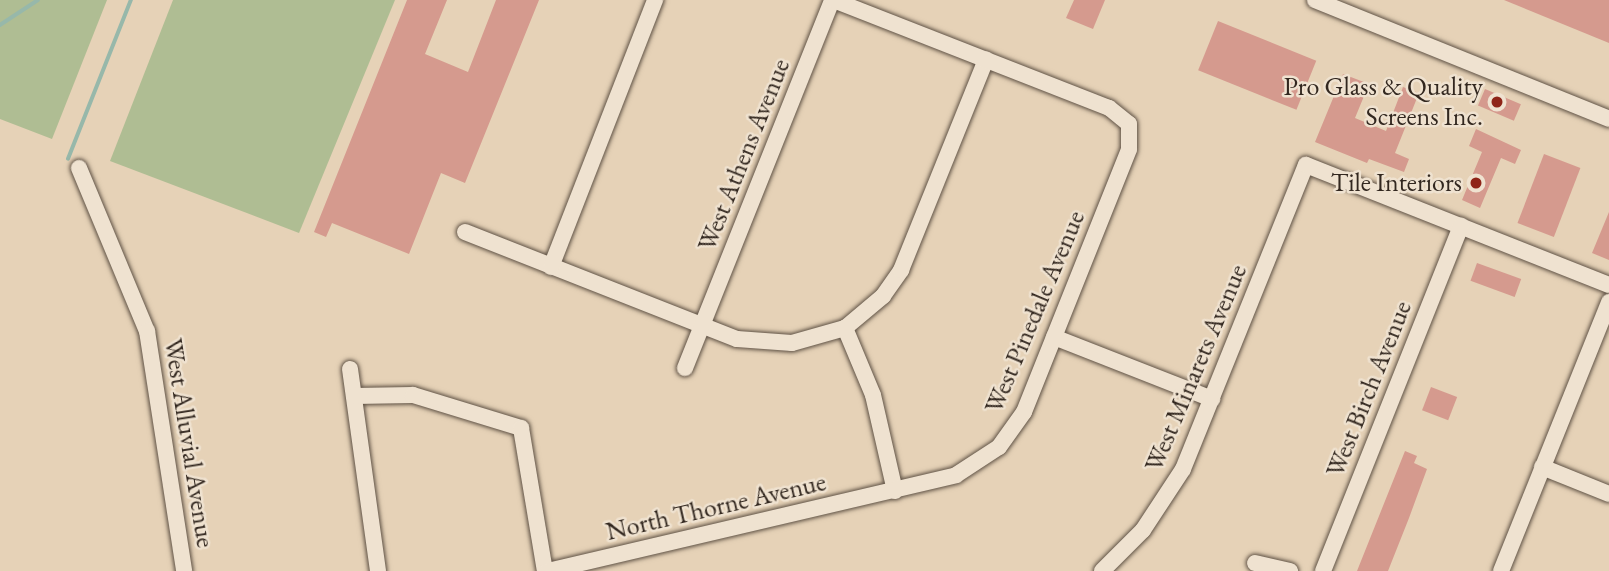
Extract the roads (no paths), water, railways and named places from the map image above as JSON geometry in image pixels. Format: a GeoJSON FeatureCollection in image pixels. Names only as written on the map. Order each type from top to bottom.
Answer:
{"type":"FeatureCollection","features":[{"type":"Feature","properties":{"kind":"street"},"geometry":{"type":"LineString","coordinates":[[551,268],[655,0]]}},
{"type":"Feature","properties":{"kind":"street"},"geometry":{"type":"LineString","coordinates":[[465,232],[737,339],[783,344],[818,338],[845,328],[883,296],[901,270],[986,60],[833,0]]}},
{"type":"Feature","properties":{"kind":"street","name":"West Athens Avenue"},"geometry":{"type":"LineString","coordinates":[[685,368],[833,0]]}},
{"type":"Feature","properties":{"kind":"street"},"geometry":{"type":"LineString","coordinates":[[1315,0],[1609,119]]}},
{"type":"Feature","properties":{"kind":"street","name":"West Pinedale Avenue"},"geometry":{"type":"LineString","coordinates":[[895,491],[956,475],[999,447],[1024,412],[1129,149],[1129,124],[1109,108],[986,60]]}},
{"type":"Feature","properties":{"kind":"street","name":"West Minarets Avenue"},"geometry":{"type":"LineString","coordinates":[[1102,571],[1143,530],[1165,500],[1212,399],[1306,165],[1461,226]]}},
{"type":"Feature","properties":{"kind":"street","name":"West Alluvial Avenue"},"geometry":{"type":"LineString","coordinates":[[79,168],[147,331],[184,571]]}},
{"type":"Feature","properties":{"kind":"street"},"geometry":{"type":"LineString","coordinates":[[1461,226],[1609,285]]}},
{"type":"Feature","properties":{"kind":"street","name":"West Birch Avenue"},"geometry":{"type":"LineString","coordinates":[[1323,571],[1461,226]]}},
{"type":"Feature","properties":{"kind":"street"},"geometry":{"type":"LineString","coordinates":[[1501,571],[1609,302]]}},
{"type":"Feature","properties":{"kind":"street"},"geometry":{"type":"LineString","coordinates":[[845,328],[873,395],[895,491]]}},
{"type":"Feature","properties":{"kind":"street"},"geometry":{"type":"LineString","coordinates":[[1054,337],[1212,399]]}},
{"type":"Feature","properties":{"kind":"street"},"geometry":{"type":"LineString","coordinates":[[349,369],[378,571]]}},
{"type":"Feature","properties":{"kind":"street"},"geometry":{"type":"LineString","coordinates":[[354,397],[413,395],[521,428],[547,571]]}},
{"type":"Feature","properties":{"kind":"street"},"geometry":{"type":"LineString","coordinates":[[1542,467],[1609,494]]}},
{"type":"Feature","properties":{"kind":"street","name":"North Thorne Avenue"},"geometry":{"type":"LineString","coordinates":[[547,571],[895,491]]}},
{"type":"Feature","properties":{"kind":"street"},"geometry":{"type":"LineString","coordinates":[[1255,563],[1290,571]]}},
{"type":"Feature","properties":{"kind":"waterway"},"geometry":{"type":"LineString","coordinates":[[0,25],[38,0]]}},
{"type":"Feature","properties":{"kind":"waterway"},"geometry":{"type":"LineString","coordinates":[[68,159],[131,0]]}},
{"type":"Feature","properties":{"kind":"place","name":"Pro Glass & Quality Screens Inc."},"geometry":{"type":"Point","coordinates":[1497,102]}},
{"type":"Feature","properties":{"kind":"place","name":"Tile Interiors"},"geometry":{"type":"Point","coordinates":[1476,183]}}]}
